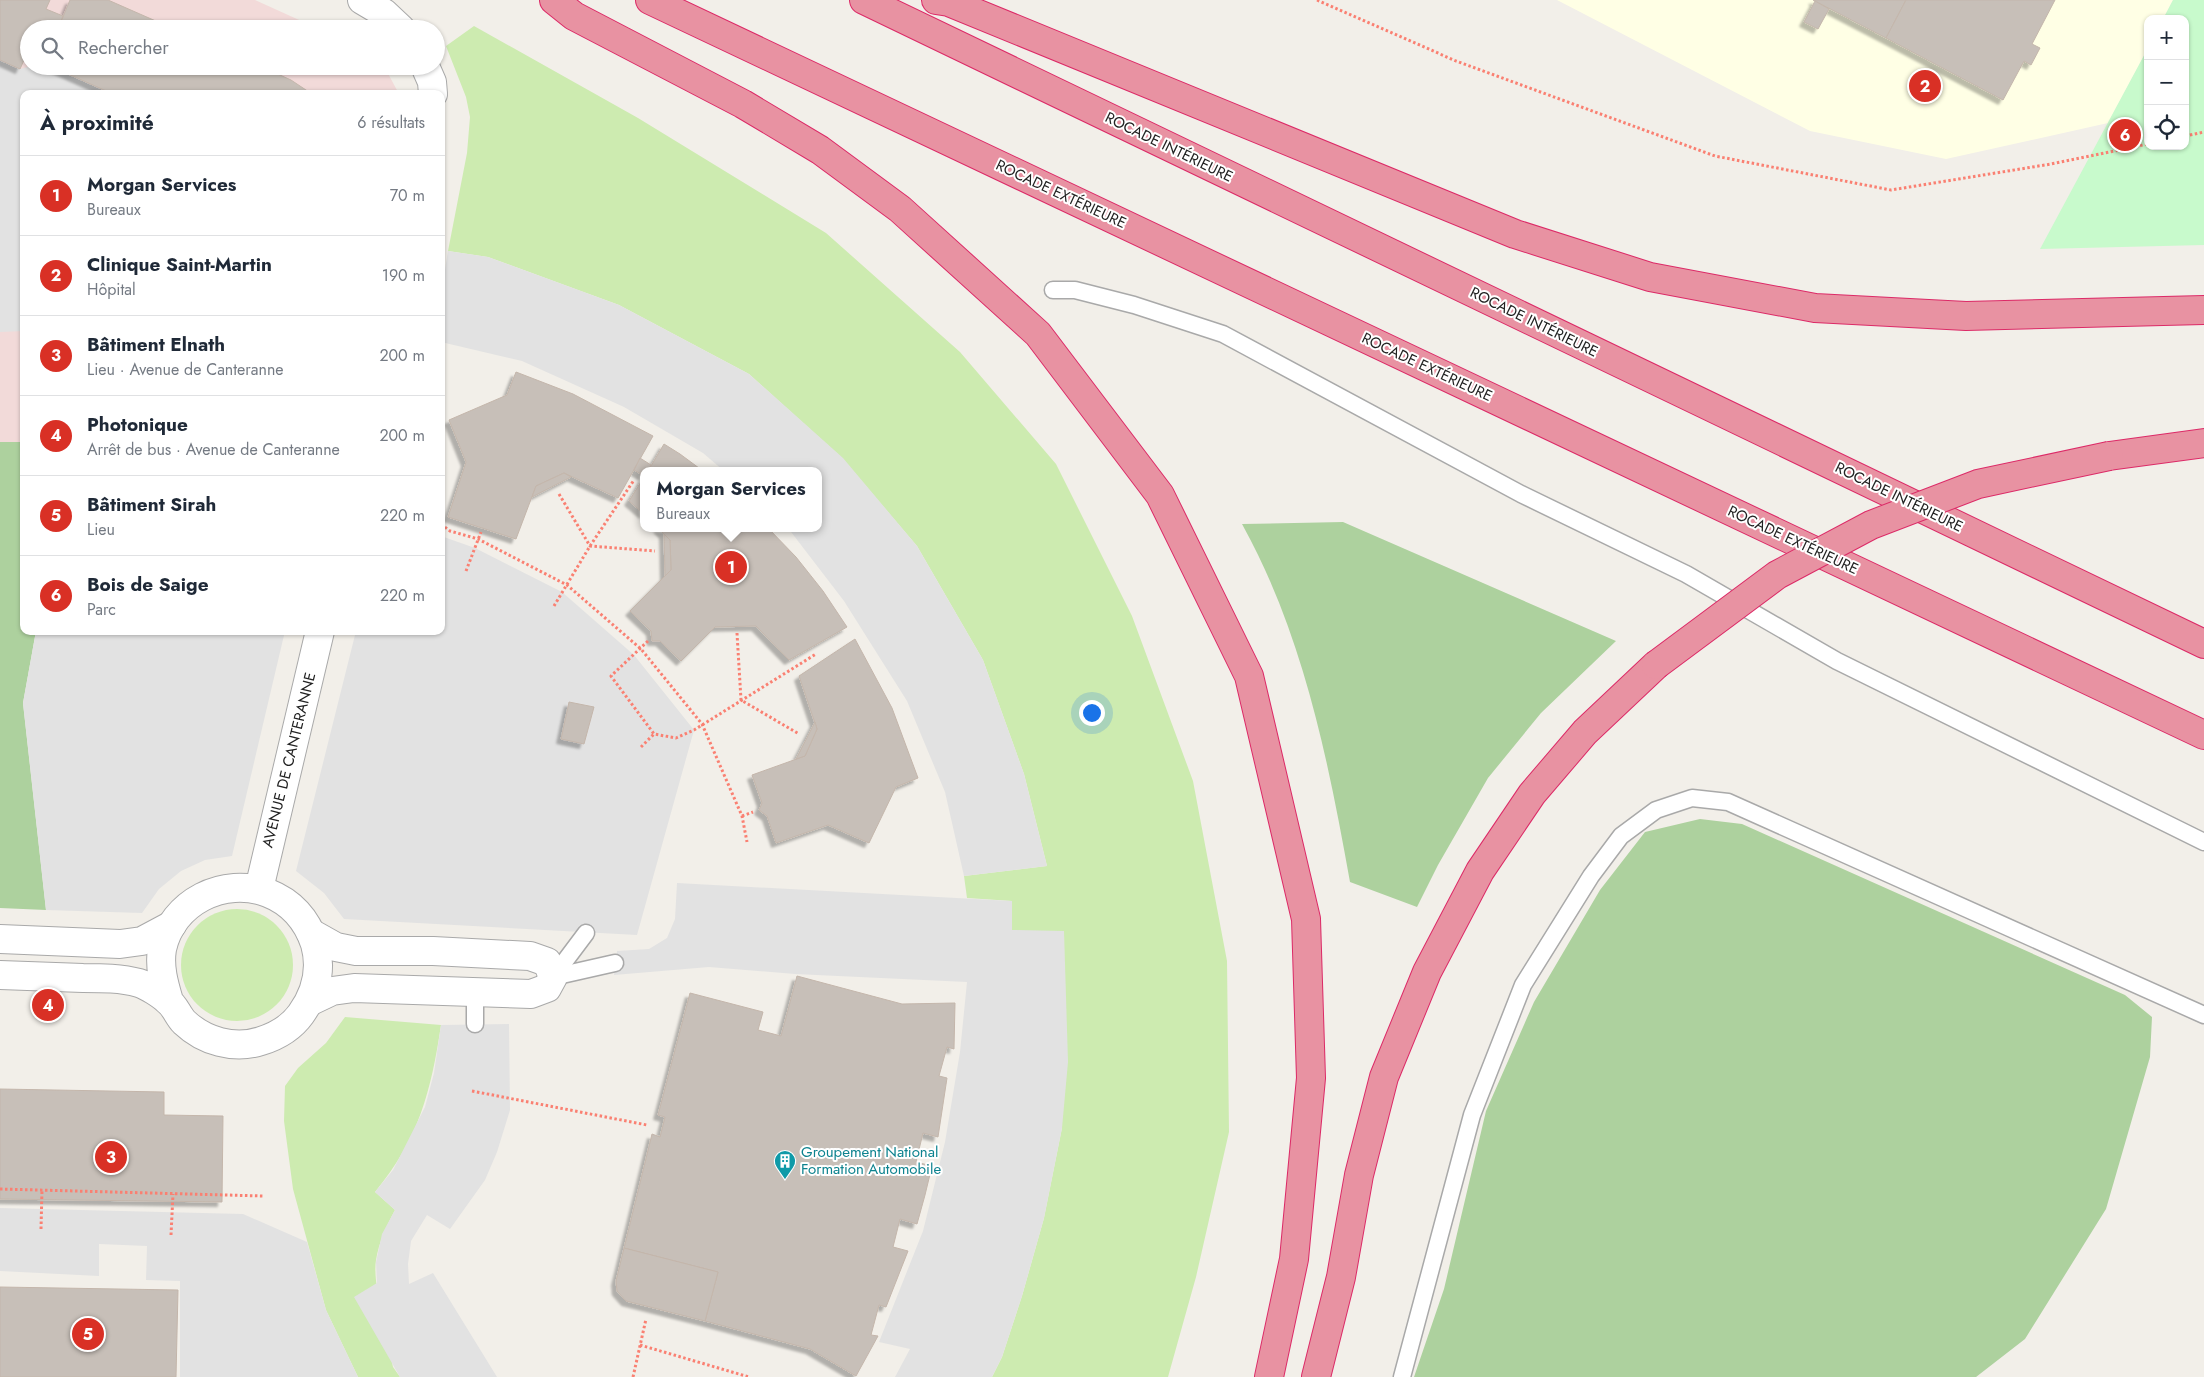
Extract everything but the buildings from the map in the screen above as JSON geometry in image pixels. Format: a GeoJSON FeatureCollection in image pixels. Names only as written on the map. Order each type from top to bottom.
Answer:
{"type":"FeatureCollection","features":[{"type":"Feature","properties":{"kind":"highway"},"geometry":{"type":"LineString","coordinates":[[554,0],[574,16],[742,104],[820,150],[900,209],[1038,334],[1160,495],[1249,676],[1306,920],[1311,1078],[1294,1259],[1269,1377]]}},
{"type":"Feature","properties":{"kind":"highway","name":"ROCADE EXTÉRIEURE"},"geometry":{"type":"LineString","coordinates":[[650,0],[2204,735]]}},
{"type":"Feature","properties":{"kind":"highway","name":"ROCADE INTÉRIEURE"},"geometry":{"type":"LineString","coordinates":[[864,0],[2204,644]]}},
{"type":"Feature","properties":{"kind":"highway"},"geometry":{"type":"LineString","coordinates":[[936,0],[949,2],[1515,234],[1650,277],[1815,308],[1966,316],[2204,310]]}},
{"type":"Feature","properties":{"kind":"highway"},"geometry":{"type":"LineString","coordinates":[[1316,1377],[1341,1277],[1359,1175],[1384,1077],[1427,972],[1480,871],[1532,794],[1585,732],[1656,665],[1777,575],[1871,525],[1978,484],[2109,456],[2204,443]]}},
{"type":"Feature","properties":{"kind":"highway"},"geometry":{"type":"LineString","coordinates":[[2027,651],[2204,750]]}},
{"type":"Feature","properties":{"kind":"street"},"geometry":{"type":"LineString","coordinates":[[362,0],[391,20]]}},
{"type":"Feature","properties":{"kind":"street"},"geometry":{"type":"LineString","coordinates":[[429,75],[433,90]]}},
{"type":"Feature","properties":{"kind":"street","name":"AVENUE DE CANTERANNE"},"geometry":{"type":"LineString","coordinates":[[258,889],[319,635]]}},
{"type":"Feature","properties":{"kind":"street"},"geometry":{"type":"LineString","coordinates":[[234,887],[258,889],[280,898],[298,913],[311,933],[318,955],[318,978],[311,1001],[296,1021],[276,1036],[252,1044],[228,1044],[204,1036],[184,1021],[169,1001],[161,975],[162,949],[172,925],[188,906],[209,893],[234,887]]}},
{"type":"Feature","properties":{"kind":"street"},"geometry":{"type":"LineString","coordinates":[[0,939],[120,944],[142,941],[172,925]]}},
{"type":"Feature","properties":{"kind":"street"},"geometry":{"type":"LineString","coordinates":[[311,933],[336,946],[356,951],[433,951],[530,956],[548,962],[553,976],[547,988],[531,994],[354,988],[332,991],[311,1001]]}},
{"type":"Feature","properties":{"kind":"street"},"geometry":{"type":"LineString","coordinates":[[0,975],[119,979],[141,984],[169,1001]]}},
{"type":"Feature","properties":{"kind":"lane"},"geometry":{"type":"LineString","coordinates":[[1053,290],[1075,290],[1134,305],[1223,334],[1521,494],[1686,574],[1837,661],[2204,842]]}},
{"type":"Feature","properties":{"kind":"lane"},"geometry":{"type":"LineString","coordinates":[[1402,1377],[1472,1115],[1523,985],[1591,876],[1622,836],[1656,810],[1692,798],[1728,802],[2204,1015]]}},
{"type":"Feature","properties":{"kind":"lane"},"geometry":{"type":"LineString","coordinates":[[553,976],[586,933]]}},
{"type":"Feature","properties":{"kind":"lane"},"geometry":{"type":"LineString","coordinates":[[553,976],[615,963]]}},
{"type":"Feature","properties":{"kind":"lane"},"geometry":{"type":"LineString","coordinates":[[475,992],[475,1024]]}},
{"type":"Feature","properties":{"kind":"path"},"geometry":{"type":"LineString","coordinates":[[1317,0],[1456,61],[1715,156],[1891,190],[2051,164],[2144,145]]}},
{"type":"Feature","properties":{"kind":"path"},"geometry":{"type":"LineString","coordinates":[[2189,135],[2204,132]]}},
{"type":"Feature","properties":{"kind":"path"},"geometry":{"type":"LineString","coordinates":[[554,606],[590,546],[634,480]]}},
{"type":"Feature","properties":{"kind":"path"},"geometry":{"type":"LineString","coordinates":[[558,494],[590,546]]}},
{"type":"Feature","properties":{"kind":"path"},"geometry":{"type":"LineString","coordinates":[[445,527],[450,531],[478,539],[567,585],[641,648],[702,724],[742,816],[746,842]]}},
{"type":"Feature","properties":{"kind":"path"},"geometry":{"type":"LineString","coordinates":[[466,571],[481,532]]}},
{"type":"Feature","properties":{"kind":"path"},"geometry":{"type":"LineString","coordinates":[[590,546],[655,551]]}},
{"type":"Feature","properties":{"kind":"path"},"geometry":{"type":"LineString","coordinates":[[737,633],[742,700]]}},
{"type":"Feature","properties":{"kind":"path"},"geometry":{"type":"LineString","coordinates":[[648,641],[611,676],[654,734],[676,738],[816,654]]}},
{"type":"Feature","properties":{"kind":"path"},"geometry":{"type":"LineString","coordinates":[[742,700],[799,734]]}},
{"type":"Feature","properties":{"kind":"path"},"geometry":{"type":"LineString","coordinates":[[641,747],[654,734]]}},
{"type":"Feature","properties":{"kind":"path"},"geometry":{"type":"LineString","coordinates":[[742,816],[752,812]]}},
{"type":"Feature","properties":{"kind":"path"},"geometry":{"type":"LineString","coordinates":[[472,1091],[647,1125]]}},
{"type":"Feature","properties":{"kind":"path"},"geometry":{"type":"LineString","coordinates":[[0,1189],[263,1196]]}},
{"type":"Feature","properties":{"kind":"path"},"geometry":{"type":"LineString","coordinates":[[41,1229],[42,1190]]}},
{"type":"Feature","properties":{"kind":"path"},"geometry":{"type":"LineString","coordinates":[[171,1235],[173,1194]]}},
{"type":"Feature","properties":{"kind":"path"},"geometry":{"type":"LineString","coordinates":[[633,1377],[646,1319]]}},
{"type":"Feature","properties":{"kind":"path"},"geometry":{"type":"LineString","coordinates":[[640,1345],[749,1377]]}},
{"type":"Feature","properties":{"kind":"shaded area"},"geometry":{"type":"Polygon","coordinates":[[[0,0],[255,0],[299,20],[20,20],[20,75],[389,75],[397,90],[20,90],[20,443],[0,442],[0,0]]]}},
{"type":"Feature","properties":{"kind":"shaded area"},"geometry":{"type":"Polygon","coordinates":[[[1557,0],[2173,0],[2165,15],[2144,15],[2144,56],[2108,123],[1946,159],[1810,131],[1557,0]]]}},
{"type":"Feature","properties":{"kind":"shaded area"},"geometry":{"type":"Polygon","coordinates":[[[0,60],[20,69],[20,75],[70,75],[104,90],[20,90],[20,331],[0,332],[0,60]]]}},
{"type":"Feature","properties":{"kind":"shaded area"},"geometry":{"type":"Polygon","coordinates":[[[448,251],[488,257],[619,305],[749,374],[843,458],[917,546],[983,660],[1024,774],[1047,866],[964,876],[945,792],[907,701],[844,601],[791,532],[822,532],[822,467],[719,467],[703,453],[624,407],[522,361],[445,343],[445,269],[448,251]]]}},
{"type":"Feature","properties":{"kind":"shaded area"},"geometry":{"type":"Polygon","coordinates":[[[445,537],[475,548],[562,592],[634,655],[694,730],[637,935],[344,919],[324,893],[296,871],[355,635],[445,635],[445,537]]]}},
{"type":"Feature","properties":{"kind":"shaded area"},"geometry":{"type":"Polygon","coordinates":[[[35,635],[284,635],[232,856],[205,860],[181,871],[159,889],[142,913],[46,910],[23,703],[35,635]]]}},
{"type":"Feature","properties":{"kind":"shaded area"},"geometry":{"type":"Polygon","coordinates":[[[677,883],[1012,901],[1012,930],[1064,931],[1068,1062],[1062,1128],[1044,1218],[1022,1296],[1002,1357],[992,1377],[895,1377],[910,1349],[879,1342],[923,1231],[945,1142],[960,1052],[967,982],[795,974],[709,967],[614,975],[617,951],[649,949],[667,938],[675,919],[677,883]]]}},
{"type":"Feature","properties":{"kind":"shaded area"},"geometry":{"type":"Polygon","coordinates":[[[509,1024],[510,1110],[497,1152],[485,1180],[450,1229],[427,1215],[411,1241],[408,1264],[409,1284],[433,1273],[497,1377],[400,1377],[354,1297],[377,1283],[376,1262],[382,1234],[395,1210],[375,1192],[393,1170],[425,1107],[434,1073],[441,1025],[509,1024]]]}},
{"type":"Feature","properties":{"kind":"shaded area"},"geometry":{"type":"Polygon","coordinates":[[[0,1208],[243,1214],[307,1242],[326,1310],[358,1377],[180,1377],[180,1281],[146,1280],[147,1246],[99,1244],[99,1276],[0,1271],[0,1208]]]}},
{"type":"Feature","properties":{"kind":"green space"},"geometry":{"type":"Polygon","coordinates":[[[2173,0],[2204,0],[2204,245],[2040,249],[2144,55],[2144,150],[2189,150],[2189,15],[2165,15],[2173,0]]]}},
{"type":"Feature","properties":{"kind":"green space"},"geometry":{"type":"Polygon","coordinates":[[[474,26],[638,118],[826,233],[960,352],[1056,464],[1132,616],[1193,781],[1227,961],[1229,1132],[1196,1277],[1168,1377],[992,1377],[1002,1357],[1022,1296],[1044,1218],[1062,1128],[1012,930],[1012,901],[967,898],[964,876],[1047,866],[1024,774],[983,660],[917,546],[842,458],[749,374],[619,305],[488,257],[448,251],[467,153],[470,117],[466,97],[446,46],[474,26]]]}},
{"type":"Feature","properties":{"kind":"green space"},"geometry":{"type":"Polygon","coordinates":[[[0,442],[20,442],[20,635],[35,635],[23,703],[46,910],[0,908],[0,442]]]}},
{"type":"Feature","properties":{"kind":"green space"},"geometry":{"type":"Polygon","coordinates":[[[1343,522],[1616,641],[1541,713],[1488,778],[1438,865],[1417,907],[1350,882],[1311,698],[1282,609],[1242,524],[1343,522]]]}},
{"type":"Feature","properties":{"kind":"green space"},"geometry":{"type":"Polygon","coordinates":[[[1700,819],[1742,824],[2125,995],[2152,1017],[2150,1057],[2106,1209],[2025,1339],[1976,1377],[1414,1377],[1444,1289],[1486,1111],[1534,1002],[1600,890],[1645,832],[1700,819]]]}},
{"type":"Feature","properties":{"kind":"green space"},"geometry":{"type":"Polygon","coordinates":[[[237,909],[258,913],[277,925],[289,944],[293,965],[289,986],[277,1005],[258,1017],[237,1021],[216,1017],[197,1005],[185,986],[181,965],[185,944],[197,925],[216,913],[237,909]]]}},
{"type":"Feature","properties":{"kind":"green space"},"geometry":{"type":"Polygon","coordinates":[[[345,1017],[441,1025],[433,1071],[421,1113],[402,1153],[375,1192],[395,1210],[377,1253],[375,1270],[378,1297],[393,1367],[400,1377],[358,1377],[326,1310],[293,1189],[284,1121],[285,1086],[298,1068],[326,1043],[345,1017]]]}},
{"type":"Feature","properties":{"kind":"place","name":"Clinique Saint-Martin"},"geometry":{"type":"Point","coordinates":[1925,86]}},
{"type":"Feature","properties":{"kind":"place","name":"Bois de Saige"},"geometry":{"type":"Point","coordinates":[2125,135]}},
{"type":"Feature","properties":{"kind":"place","name":"Morgan Services"},"geometry":{"type":"Point","coordinates":[731,567]}},
{"type":"Feature","properties":{"kind":"place","name":"Photonique"},"geometry":{"type":"Point","coordinates":[48,1005]}},
{"type":"Feature","properties":{"kind":"place","name":"Bâtiment Elnath"},"geometry":{"type":"Point","coordinates":[111,1157]}},
{"type":"Feature","properties":{"kind":"place","name":"Groupement National Formation Automobile"},"geometry":{"type":"Point","coordinates":[785,1180]}},
{"type":"Feature","properties":{"kind":"place","name":"Bâtiment Sirah"},"geometry":{"type":"Point","coordinates":[88,1334]}}]}
